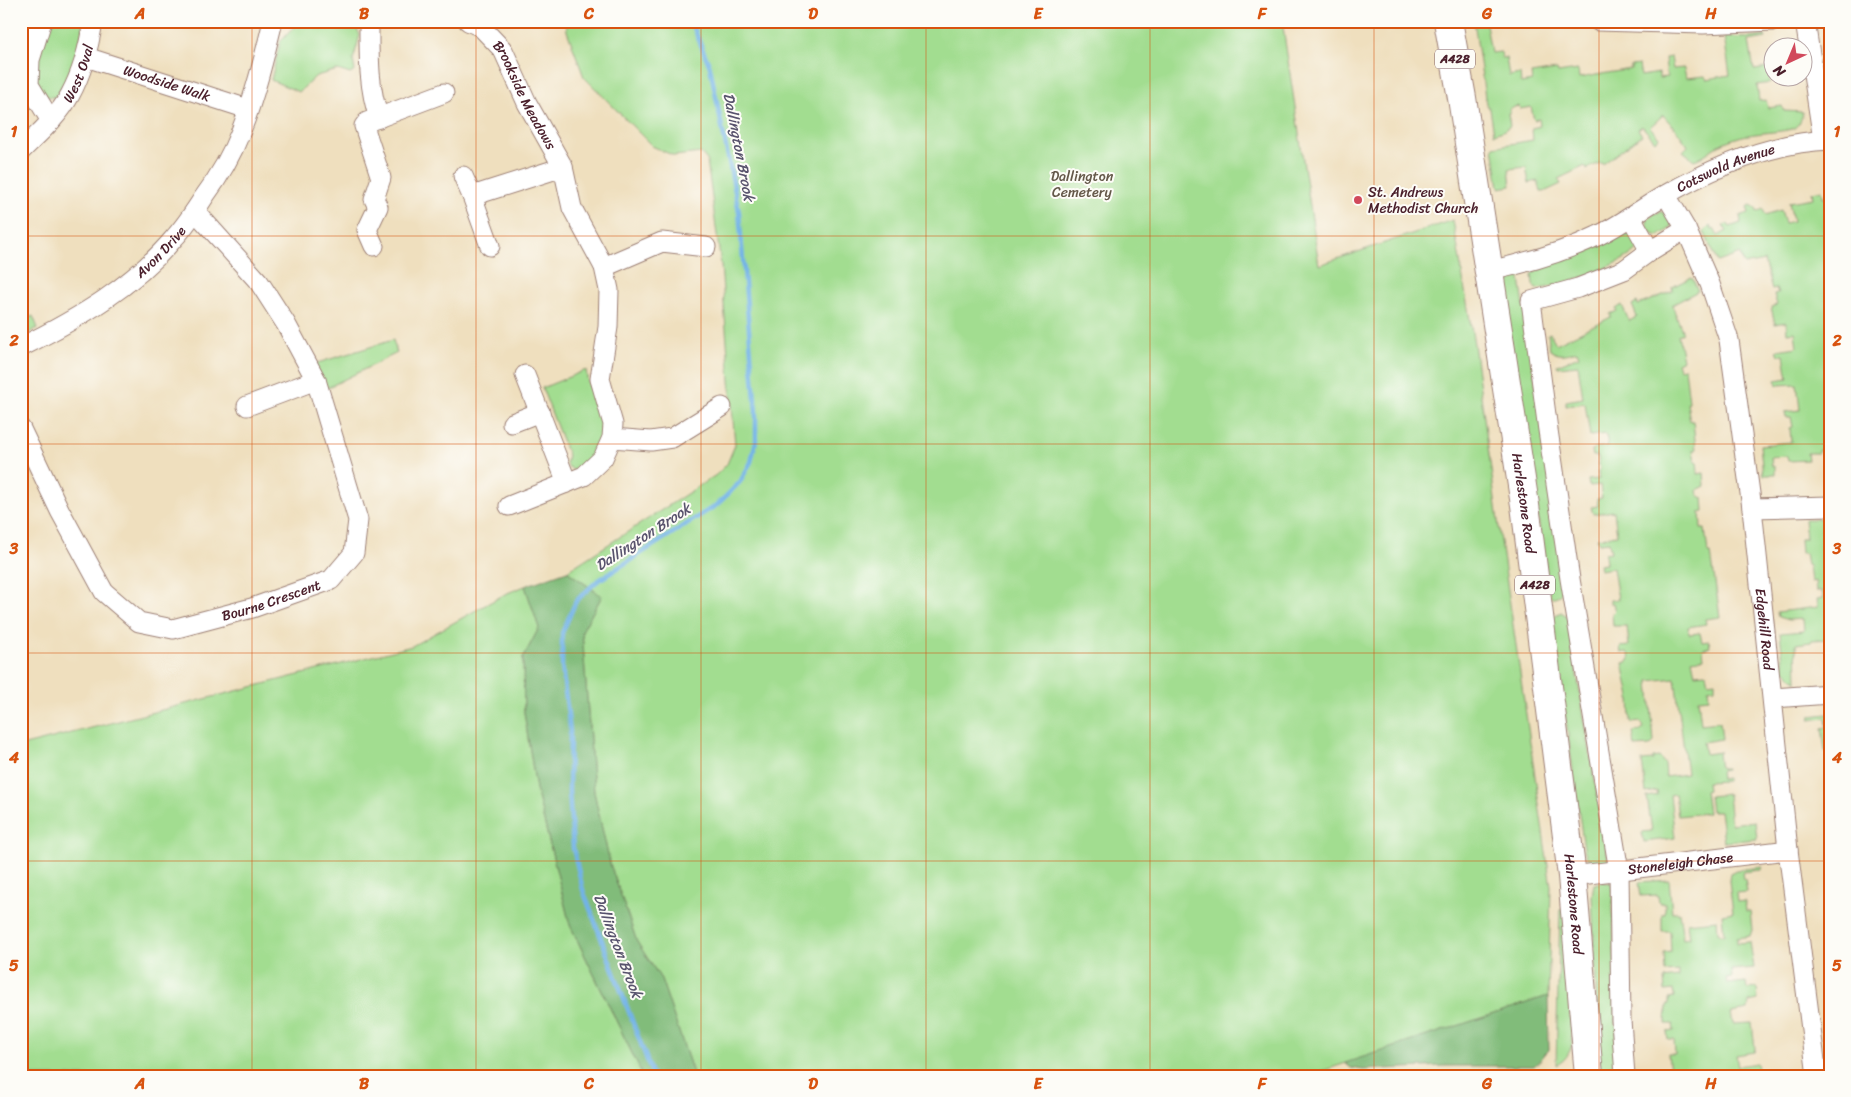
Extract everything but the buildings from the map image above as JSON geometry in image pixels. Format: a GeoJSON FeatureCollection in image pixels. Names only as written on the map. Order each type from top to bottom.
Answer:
{"type":"FeatureCollection","features":[{"type":"Feature","properties":{"kind":"main road","name":"Harlestone Road"},"geometry":{"type":"LineString","coordinates":[[1448,21],[1462,98],[1525,505],[1572,876],[1589,1076]]}},
{"type":"Feature","properties":{"kind":"street","name":"West Oval"},"geometry":{"type":"LineString","coordinates":[[21,151],[51,121],[70,96],[86,57],[93,21]]}},
{"type":"Feature","properties":{"kind":"street","name":"Avon Drive"},"geometry":{"type":"LineString","coordinates":[[21,347],[59,328],[114,293],[154,260],[175,237],[218,178],[241,131],[258,82],[273,21]]}},
{"type":"Feature","properties":{"kind":"street"},"geometry":{"type":"LineString","coordinates":[[370,21],[368,67],[373,100],[373,120]]}},
{"type":"Feature","properties":{"kind":"street"},"geometry":{"type":"LineString","coordinates":[[1598,21],[1703,24],[1773,21]]}},
{"type":"Feature","properties":{"kind":"street"},"geometry":{"type":"LineString","coordinates":[[1806,21],[1826,140]]}},
{"type":"Feature","properties":{"kind":"street","name":"Brookside Meadows"},"geometry":{"type":"LineString","coordinates":[[477,23],[503,50],[527,103],[563,167],[572,208],[604,267],[609,290],[608,327],[600,379],[613,424],[612,438]]}},
{"type":"Feature","properties":{"kind":"street","name":"West Oval"},"geometry":{"type":"LineString","coordinates":[[34,25],[28,85],[51,121]]}},
{"type":"Feature","properties":{"kind":"street","name":"Woodside Walk"},"geometry":{"type":"LineString","coordinates":[[86,57],[248,109]]}},
{"type":"Feature","properties":{"kind":"street"},"geometry":{"type":"LineString","coordinates":[[374,246],[367,230],[378,207],[374,199],[381,178],[364,126],[373,120],[444,93]]}},
{"type":"Feature","properties":{"kind":"street","name":"Cotswold Avenue"},"geometry":{"type":"LineString","coordinates":[[1489,272],[1566,251],[1599,236],[1666,195],[1741,159],[1792,144],[1826,140]]}},
{"type":"Feature","properties":{"kind":"street","name":"Brookside Meadows"},"geometry":{"type":"LineString","coordinates":[[472,196],[563,167]]}},
{"type":"Feature","properties":{"kind":"street"},"geometry":{"type":"LineString","coordinates":[[463,176],[490,246]]}},
{"type":"Feature","properties":{"kind":"street","name":"Edgehill Road"},"geometry":{"type":"LineString","coordinates":[[1666,195],[1686,229],[1710,284],[1728,340],[1752,508],[1788,850],[1816,1076]]}},
{"type":"Feature","properties":{"kind":"street","name":"Bourne Crescent"},"geometry":{"type":"LineString","coordinates":[[21,429],[60,511],[104,592],[139,622],[173,629],[252,608],[331,580],[354,553],[358,520],[316,380],[286,324],[260,282],[195,211]]}},
{"type":"Feature","properties":{"kind":"street"},"geometry":{"type":"LineString","coordinates":[[1630,217],[1650,251]]}},
{"type":"Feature","properties":{"kind":"street"},"geometry":{"type":"LineString","coordinates":[[1625,1076],[1621,1020],[1619,871],[1567,560],[1531,301],[1578,288],[1624,270],[1650,251],[1686,229]]}},
{"type":"Feature","properties":{"kind":"street"},"geometry":{"type":"LineString","coordinates":[[604,267],[662,242],[706,247]]}},
{"type":"Feature","properties":{"kind":"street"},"geometry":{"type":"LineString","coordinates":[[525,375],[567,483]]}},
{"type":"Feature","properties":{"kind":"street"},"geometry":{"type":"LineString","coordinates":[[247,406],[316,380]]}},
{"type":"Feature","properties":{"kind":"street"},"geometry":{"type":"LineString","coordinates":[[509,506],[584,476],[603,458],[612,438],[651,440],[672,438],[722,407]]}},
{"type":"Feature","properties":{"kind":"street"},"geometry":{"type":"LineString","coordinates":[[512,423],[540,412]]}},
{"type":"Feature","properties":{"kind":"street"},"geometry":{"type":"LineString","coordinates":[[1752,508],[1830,506]]}},
{"type":"Feature","properties":{"kind":"street"},"geometry":{"type":"LineString","coordinates":[[1773,698],[1830,694]]}},
{"type":"Feature","properties":{"kind":"street","name":"Stoneleigh Chase"},"geometry":{"type":"LineString","coordinates":[[1572,876],[1788,850]]}},
{"type":"Feature","properties":{"kind":"green space"},"geometry":{"type":"Polygon","coordinates":[[[48,21],[84,21],[76,61],[56,97],[46,97],[41,94],[37,88],[36,80],[40,47],[48,21]]]}},
{"type":"Feature","properties":{"kind":"green space"},"geometry":{"type":"Polygon","coordinates":[[[300,21],[356,27],[360,35],[353,60],[355,71],[350,74],[338,70],[316,76],[299,92],[271,80],[280,42],[300,21]]]}},
{"type":"Feature","properties":{"kind":"green space","name":"Dallington Cemetery"},"geometry":{"type":"Polygon","coordinates":[[[566,21],[1282,21],[1319,265],[1453,220],[1474,344],[1551,887],[1548,996],[1307,1076],[694,1076],[661,979],[637,942],[610,864],[594,792],[582,631],[602,596],[567,571],[716,475],[727,464],[735,445],[721,265],[707,160],[701,153],[674,156],[652,146],[584,77],[567,31],[566,21]]]}},
{"type":"Feature","properties":{"kind":"green space"},"geometry":{"type":"Polygon","coordinates":[[[1474,21],[1501,21],[1486,24],[1491,53],[1501,52],[1502,58],[1506,58],[1509,76],[1520,74],[1521,83],[1532,81],[1531,74],[1557,70],[1558,73],[1578,70],[1579,78],[1631,69],[1631,66],[1639,65],[1641,76],[1659,73],[1659,78],[1667,77],[1665,58],[1671,57],[1673,69],[1684,68],[1686,78],[1705,76],[1707,79],[1730,75],[1724,37],[1750,38],[1765,36],[1766,38],[1749,41],[1754,70],[1764,69],[1764,84],[1757,85],[1759,101],[1766,100],[1768,108],[1782,106],[1784,111],[1803,112],[1799,123],[1794,128],[1739,137],[1717,146],[1694,160],[1683,151],[1688,146],[1663,115],[1650,127],[1659,137],[1655,141],[1642,126],[1638,129],[1642,135],[1603,164],[1600,163],[1587,169],[1585,166],[1558,179],[1561,184],[1541,192],[1538,181],[1529,183],[1526,167],[1509,169],[1511,186],[1499,188],[1493,147],[1533,140],[1532,128],[1540,126],[1539,119],[1534,120],[1531,107],[1520,109],[1519,106],[1510,108],[1508,113],[1510,126],[1494,134],[1490,109],[1486,104],[1474,21]]]}},
{"type":"Feature","properties":{"kind":"green space"},"geometry":{"type":"Polygon","coordinates":[[[1822,190],[1823,197],[1830,196],[1830,450],[1807,453],[1808,460],[1788,461],[1787,456],[1771,457],[1772,466],[1775,467],[1775,475],[1763,475],[1760,445],[1791,442],[1790,428],[1793,427],[1791,417],[1786,417],[1785,412],[1800,410],[1797,384],[1777,385],[1776,380],[1788,378],[1784,355],[1779,355],[1777,350],[1797,347],[1795,332],[1787,333],[1786,322],[1775,324],[1771,307],[1777,305],[1774,294],[1778,293],[1776,288],[1772,289],[1764,261],[1744,265],[1740,254],[1718,262],[1704,232],[1710,226],[1718,236],[1727,231],[1723,225],[1728,224],[1730,227],[1741,223],[1740,216],[1749,213],[1747,207],[1751,205],[1756,208],[1757,212],[1763,209],[1765,215],[1781,210],[1785,223],[1793,221],[1789,202],[1813,198],[1812,192],[1822,190]]]}},
{"type":"Feature","properties":{"kind":"green space"},"geometry":{"type":"Polygon","coordinates":[[[1666,213],[1672,222],[1671,228],[1659,236],[1650,231],[1647,221],[1653,214],[1666,213]]]}},
{"type":"Feature","properties":{"kind":"green space"},"geometry":{"type":"Polygon","coordinates":[[[1627,233],[1631,234],[1638,248],[1621,261],[1559,285],[1536,289],[1533,285],[1532,274],[1537,271],[1627,233]]]}},
{"type":"Feature","properties":{"kind":"green space"},"geometry":{"type":"Polygon","coordinates":[[[1519,272],[1564,577],[1561,594],[1555,597],[1550,597],[1504,294],[1509,281],[1519,272]]]}},
{"type":"Feature","properties":{"kind":"green space"},"geometry":{"type":"Polygon","coordinates":[[[1690,278],[1693,279],[1698,291],[1672,305],[1683,333],[1678,335],[1683,360],[1677,363],[1679,369],[1685,368],[1689,402],[1687,403],[1690,421],[1693,421],[1696,450],[1693,450],[1695,461],[1697,461],[1698,474],[1704,473],[1705,486],[1697,490],[1698,495],[1703,498],[1704,511],[1700,512],[1701,529],[1705,529],[1708,553],[1711,553],[1720,617],[1705,619],[1706,624],[1688,627],[1689,634],[1700,633],[1702,642],[1709,641],[1710,647],[1703,649],[1704,658],[1692,660],[1695,674],[1706,673],[1708,682],[1715,681],[1715,688],[1708,689],[1709,698],[1698,699],[1701,724],[1720,722],[1722,739],[1703,742],[1705,754],[1721,752],[1718,754],[1720,768],[1726,768],[1726,770],[1720,771],[1721,779],[1727,778],[1727,781],[1707,782],[1708,790],[1705,791],[1708,813],[1678,816],[1675,794],[1670,795],[1675,838],[1644,842],[1642,832],[1652,831],[1647,797],[1658,795],[1657,791],[1646,793],[1642,761],[1653,760],[1653,758],[1659,757],[1665,764],[1666,777],[1687,774],[1675,678],[1649,681],[1654,742],[1650,746],[1635,747],[1633,732],[1641,731],[1644,728],[1641,722],[1632,723],[1631,721],[1630,697],[1623,663],[1628,662],[1630,659],[1629,654],[1626,652],[1621,653],[1620,647],[1629,646],[1627,626],[1613,626],[1612,613],[1615,612],[1613,603],[1610,603],[1610,600],[1618,599],[1613,568],[1600,570],[1599,565],[1606,564],[1605,553],[1611,552],[1609,542],[1599,543],[1597,538],[1617,535],[1614,511],[1593,514],[1591,507],[1598,506],[1597,499],[1602,498],[1600,485],[1589,486],[1588,480],[1599,479],[1598,456],[1593,456],[1592,451],[1595,448],[1608,446],[1606,434],[1590,436],[1585,403],[1566,406],[1566,401],[1583,398],[1578,365],[1558,367],[1557,365],[1579,356],[1577,351],[1560,354],[1550,350],[1548,334],[1550,333],[1556,344],[1611,317],[1610,314],[1617,311],[1616,309],[1622,305],[1629,321],[1637,317],[1632,305],[1637,302],[1638,305],[1673,291],[1672,287],[1690,278]]]}},
{"type":"Feature","properties":{"kind":"green space"},"geometry":{"type":"Polygon","coordinates":[[[33,316],[38,328],[21,337],[21,321],[33,316]]]}},
{"type":"Feature","properties":{"kind":"green space"},"geometry":{"type":"Polygon","coordinates":[[[393,340],[397,353],[325,389],[314,364],[393,340]]]}},
{"type":"Feature","properties":{"kind":"green space"},"geometry":{"type":"Polygon","coordinates":[[[586,370],[588,383],[599,407],[604,431],[593,462],[576,472],[566,465],[568,455],[542,388],[586,370]]]}},
{"type":"Feature","properties":{"kind":"green space"},"geometry":{"type":"Polygon","coordinates":[[[1804,519],[1822,519],[1822,544],[1828,545],[1828,550],[1830,551],[1829,639],[1812,640],[1811,642],[1796,644],[1797,682],[1784,669],[1780,633],[1804,631],[1803,619],[1788,620],[1778,617],[1777,612],[1818,607],[1817,599],[1823,598],[1822,591],[1816,591],[1815,581],[1811,582],[1805,553],[1801,553],[1800,539],[1806,539],[1804,519]]]}},
{"type":"Feature","properties":{"kind":"green space"},"geometry":{"type":"Polygon","coordinates":[[[567,571],[602,596],[582,631],[594,792],[610,864],[637,942],[661,979],[694,1076],[643,1076],[570,925],[536,789],[524,712],[523,658],[539,628],[525,586],[567,571]]]}},
{"type":"Feature","properties":{"kind":"green space"},"geometry":{"type":"Polygon","coordinates":[[[525,586],[539,628],[523,658],[524,712],[536,789],[570,925],[643,1076],[21,1076],[21,746],[412,646],[505,594],[525,586]]]}},
{"type":"Feature","properties":{"kind":"green space"},"geometry":{"type":"Polygon","coordinates":[[[1561,612],[1567,616],[1608,859],[1601,863],[1588,860],[1584,849],[1552,621],[1554,616],[1561,612]]]}},
{"type":"Feature","properties":{"kind":"green space"},"geometry":{"type":"Polygon","coordinates":[[[1828,714],[1830,718],[1830,751],[1825,751],[1822,728],[1827,727],[1826,718],[1809,720],[1810,716],[1828,714]]]}},
{"type":"Feature","properties":{"kind":"green space"},"geometry":{"type":"Polygon","coordinates":[[[1728,794],[1731,824],[1755,821],[1757,839],[1724,842],[1720,811],[1711,811],[1709,796],[1728,794]]]}},
{"type":"Feature","properties":{"kind":"green space"},"geometry":{"type":"Polygon","coordinates":[[[1763,867],[1761,870],[1742,872],[1747,892],[1736,893],[1737,902],[1745,901],[1746,911],[1750,911],[1752,930],[1750,936],[1737,938],[1737,943],[1750,942],[1754,968],[1731,970],[1732,977],[1726,978],[1727,984],[1746,982],[1747,989],[1757,988],[1758,1000],[1749,1002],[1748,1010],[1731,1013],[1733,1024],[1752,1023],[1755,1049],[1754,1052],[1736,1055],[1738,1066],[1757,1063],[1759,1076],[1678,1076],[1678,1071],[1670,1071],[1668,1054],[1675,1054],[1674,1040],[1668,1040],[1667,1032],[1674,1031],[1673,1024],[1666,1024],[1667,1005],[1669,1004],[1669,999],[1674,998],[1673,990],[1665,991],[1664,979],[1678,977],[1678,971],[1665,972],[1664,953],[1671,952],[1670,931],[1662,931],[1662,914],[1665,914],[1665,903],[1659,903],[1658,895],[1641,896],[1639,882],[1669,880],[1672,912],[1679,912],[1683,939],[1689,938],[1687,923],[1717,920],[1718,934],[1724,934],[1722,914],[1733,912],[1729,881],[1730,873],[1736,870],[1763,867]]]}},
{"type":"Feature","properties":{"kind":"green space"},"geometry":{"type":"Polygon","coordinates":[[[1602,882],[1612,883],[1618,1076],[1600,1076],[1592,895],[1594,884],[1602,882]]]}},
{"type":"Feature","properties":{"kind":"green space"},"geometry":{"type":"Polygon","coordinates":[[[1563,909],[1572,1044],[1567,1056],[1556,1065],[1560,910],[1563,909]]]}},
{"type":"Feature","properties":{"kind":"green space"},"geometry":{"type":"Polygon","coordinates":[[[1548,996],[1549,1050],[1534,1066],[1445,1066],[1363,1070],[1351,1068],[1345,1063],[1548,996]]]}},
{"type":"Feature","properties":{"kind":"waterway","name":"Dallington Brook"},"geometry":{"type":"LineString","coordinates":[[653,1076],[583,890],[573,848],[569,791],[570,731],[562,667],[562,633],[576,601],[596,582],[718,504],[740,482],[751,462],[756,441],[756,412],[739,212],[710,67],[691,21]]}},
{"type":"Feature","properties":{"kind":"place","name":"St. Andrews Methodist Church"},"geometry":{"type":"Point","coordinates":[1358,200]}}]}
